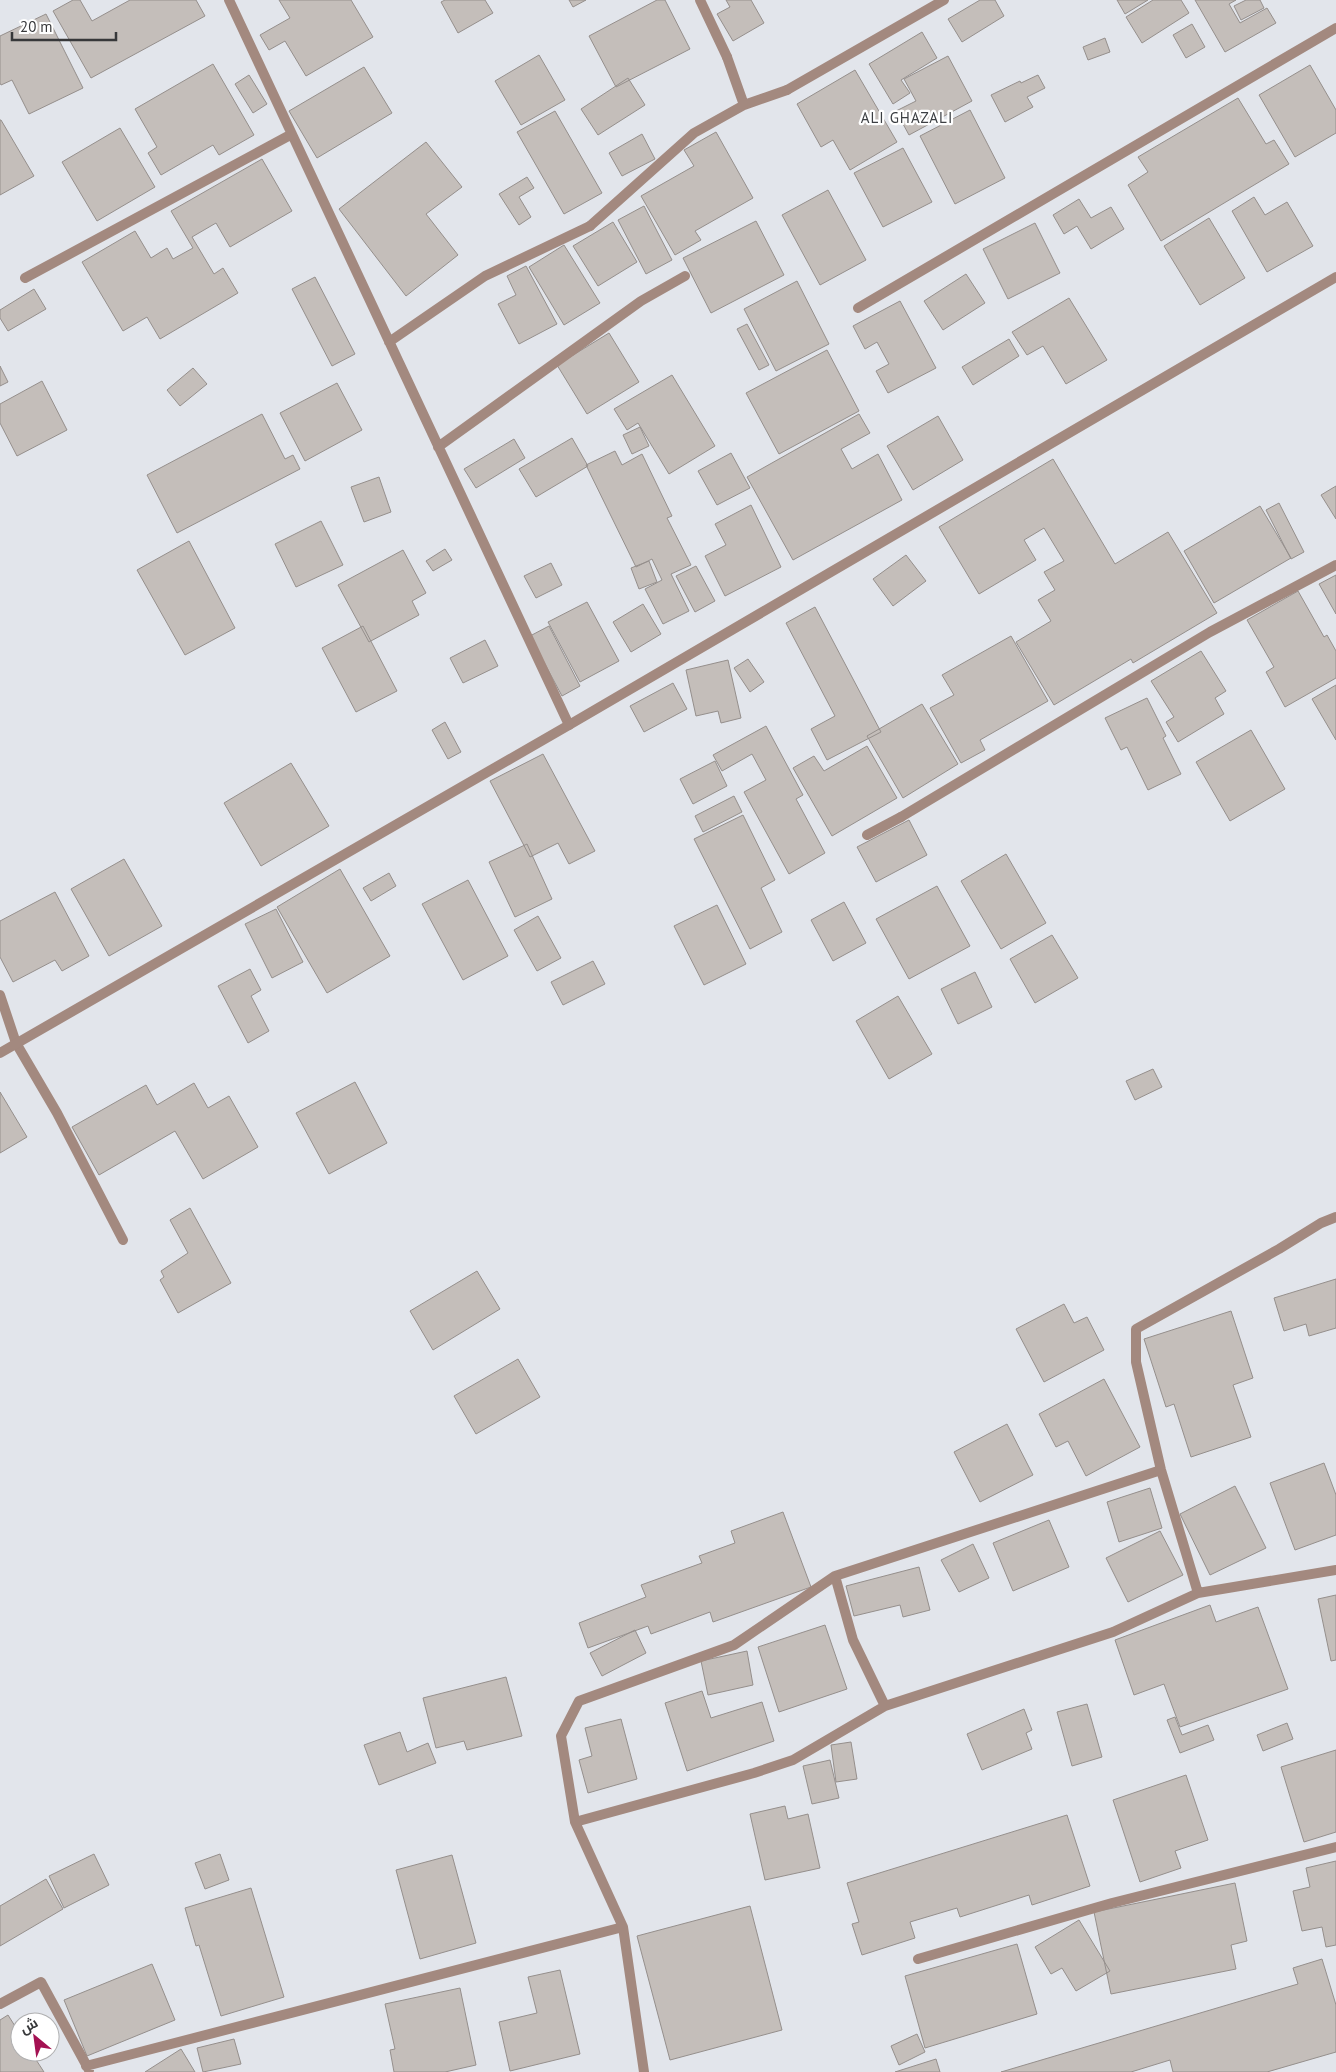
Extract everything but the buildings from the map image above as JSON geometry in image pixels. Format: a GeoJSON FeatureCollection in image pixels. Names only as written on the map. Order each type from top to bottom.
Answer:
{"type":"FeatureCollection","features":[{"type":"Feature","properties":{"kind":"street"},"geometry":{"type":"LineString","coordinates":[[229,0],[569,725]]}},
{"type":"Feature","properties":{"kind":"street"},"geometry":{"type":"LineString","coordinates":[[700,0],[727,57],[744,105]]}},
{"type":"Feature","properties":{"kind":"street"},"geometry":{"type":"LineString","coordinates":[[389,342],[485,276],[590,226],[694,133],[744,105],[787,90],[944,0]]}},
{"type":"Feature","properties":{"kind":"street"},"geometry":{"type":"LineString","coordinates":[[858,308],[1336,28]]}},
{"type":"Feature","properties":{"kind":"street"},"geometry":{"type":"LineString","coordinates":[[25,278],[292,134]]}},
{"type":"Feature","properties":{"kind":"street"},"geometry":{"type":"LineString","coordinates":[[438,447],[641,301],[685,276]]}},
{"type":"Feature","properties":{"kind":"street"},"geometry":{"type":"LineString","coordinates":[[0,1052],[569,725],[1336,277]]}},
{"type":"Feature","properties":{"kind":"street"},"geometry":{"type":"LineString","coordinates":[[867,835],[901,817],[1210,632],[1336,565]]}},
{"type":"Feature","properties":{"kind":"street"},"geometry":{"type":"LineString","coordinates":[[0,995],[16,1043],[57,1113],[122,1240]]}},
{"type":"Feature","properties":{"kind":"street"},"geometry":{"type":"LineString","coordinates":[[1198,1593],[1161,1470],[1136,1362],[1136,1329],[1280,1249],[1321,1223],[1336,1217]]}},
{"type":"Feature","properties":{"kind":"street"},"geometry":{"type":"LineString","coordinates":[[644,2072],[623,1927],[575,1822],[561,1736],[579,1701],[734,1645],[835,1576],[1161,1470]]}},
{"type":"Feature","properties":{"kind":"street"},"geometry":{"type":"LineString","coordinates":[[575,1822],[754,1773],[793,1760],[884,1706],[1113,1632],[1198,1593],[1336,1570]]}},
{"type":"Feature","properties":{"kind":"street"},"geometry":{"type":"LineString","coordinates":[[835,1576],[853,1640],[884,1706]]}},
{"type":"Feature","properties":{"kind":"street"},"geometry":{"type":"LineString","coordinates":[[918,1960],[1112,1903],[1336,1847]]}},
{"type":"Feature","properties":{"kind":"street"},"geometry":{"type":"LineString","coordinates":[[0,2004],[41,1982],[88,2069],[623,1927]]}},
{"type":"Feature","properties":{"kind":"district","name":"ALI GHAZALI"},"geometry":{"type":"Point","coordinates":[907,117]}}]}
